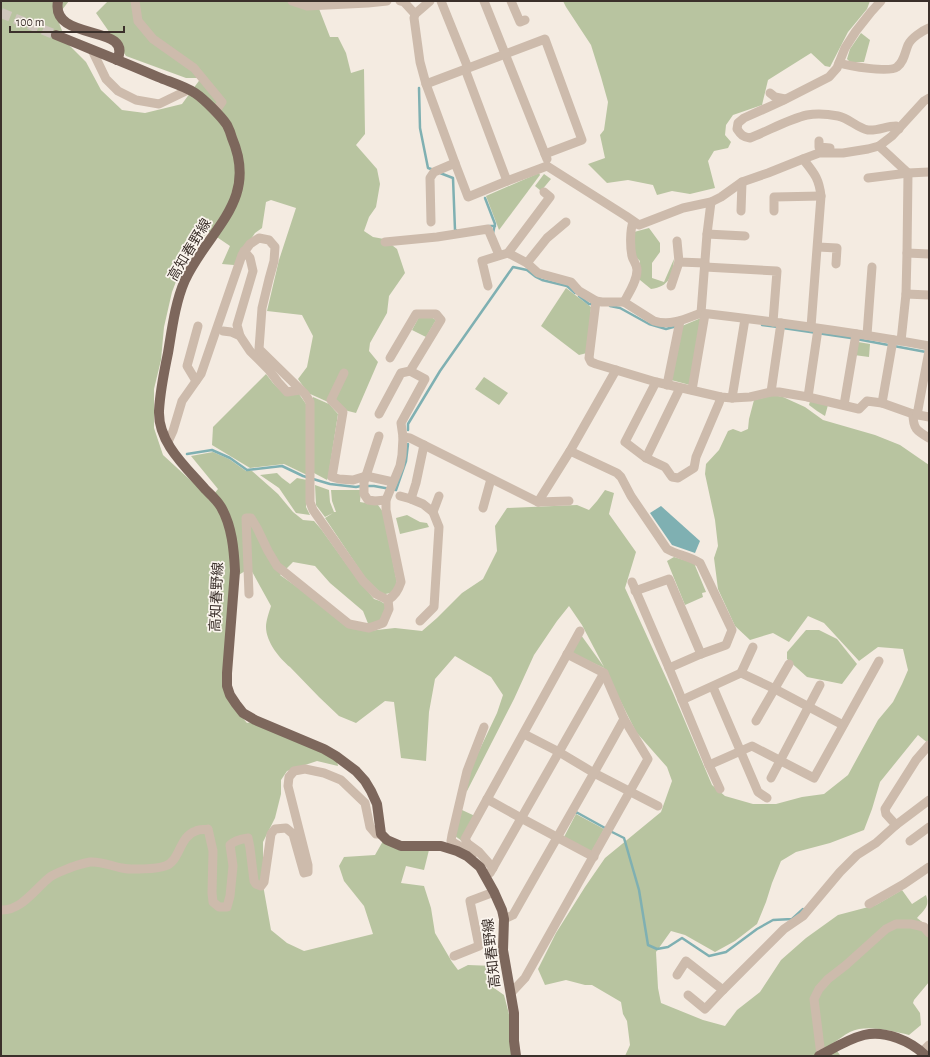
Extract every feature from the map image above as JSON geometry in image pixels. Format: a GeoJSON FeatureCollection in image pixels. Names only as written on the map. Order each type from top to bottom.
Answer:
{"type":"FeatureCollection","features":[{"type":"Feature","properties":{"kind":"main road"},"geometry":{"type":"LineString","coordinates":[[58,1],[56,9],[62,19],[69,25],[114,40],[120,47],[120,56],[117,60]]}},
{"type":"Feature","properties":{"kind":"main road","name":"高知春野線"},"geometry":{"type":"LineString","coordinates":[[56,35],[196,94],[205,101],[227,125],[239,156],[239,185],[234,202],[228,214],[195,264],[186,279],[180,294],[175,312],[159,412],[161,429],[172,450],[222,508],[230,529],[235,571],[227,686],[230,695],[244,713],[255,720],[324,749],[356,771],[365,781],[377,804],[381,834],[387,840],[401,846],[441,846],[467,856],[480,867],[499,902],[504,919],[503,950],[514,1013],[514,1041],[516,1056]]}},
{"type":"Feature","properties":{"kind":"main road"},"geometry":{"type":"LineString","coordinates":[[820,1056],[847,1041],[865,1035],[896,1037],[926,1051]]}},
{"type":"Feature","properties":{"kind":"street"},"geometry":{"type":"LineString","coordinates":[[135,1],[138,21],[153,39],[194,68],[222,102],[216,112]]}},
{"type":"Feature","properties":{"kind":"street"},"geometry":{"type":"LineString","coordinates":[[292,1],[307,6],[368,4],[387,1]]}},
{"type":"Feature","properties":{"kind":"street"},"geometry":{"type":"LineString","coordinates":[[400,1],[404,2],[415,14]]}},
{"type":"Feature","properties":{"kind":"street"},"geometry":{"type":"LineString","coordinates":[[430,1],[415,14],[414,18],[420,62],[426,84],[468,197],[547,166]]}},
{"type":"Feature","properties":{"kind":"street"},"geometry":{"type":"LineString","coordinates":[[442,1],[507,181]]}},
{"type":"Feature","properties":{"kind":"street"},"geometry":{"type":"LineString","coordinates":[[484,1],[545,154],[547,166]]}},
{"type":"Feature","properties":{"kind":"street"},"geometry":{"type":"LineString","coordinates":[[512,1],[520,22],[525,20]]}},
{"type":"Feature","properties":{"kind":"street"},"geometry":{"type":"LineString","coordinates":[[881,1],[856,31],[845,48],[837,68],[829,77],[740,121],[737,129],[741,135],[750,138],[788,122],[807,116],[822,114],[840,116],[862,128],[870,130],[891,126],[896,126],[899,129]]}},
{"type":"Feature","properties":{"kind":"street"},"geometry":{"type":"LineString","coordinates":[[839,63],[888,70],[897,67],[903,59],[910,41],[929,28]]}},
{"type":"Feature","properties":{"kind":"street"},"geometry":{"type":"LineString","coordinates":[[426,84],[545,39],[582,140],[545,154]]}},
{"type":"Feature","properties":{"kind":"street"},"geometry":{"type":"LineString","coordinates":[[92,50],[106,79],[118,91],[136,100],[159,104],[188,90]]}},
{"type":"Feature","properties":{"kind":"street"},"geometry":{"type":"LineString","coordinates":[[770,93],[775,97],[785,99]]}},
{"type":"Feature","properties":{"kind":"street"},"geometry":{"type":"LineString","coordinates":[[547,166],[639,225],[683,208],[711,202],[721,197],[742,182],[803,159],[819,154],[838,153],[879,146],[892,136],[924,101],[929,98]]}},
{"type":"Feature","properties":{"kind":"street"},"geometry":{"type":"LineString","coordinates":[[819,141],[820,147],[837,148],[838,153]]}},
{"type":"Feature","properties":{"kind":"street"},"geometry":{"type":"LineString","coordinates":[[879,146],[908,173],[906,294],[882,403]]}},
{"type":"Feature","properties":{"kind":"street"},"geometry":{"type":"LineString","coordinates":[[803,159],[816,175],[820,184],[821,196],[815,328],[808,397]]}},
{"type":"Feature","properties":{"kind":"street"},"geometry":{"type":"LineString","coordinates":[[431,222],[430,178],[434,172],[456,163]]}},
{"type":"Feature","properties":{"kind":"street"},"geometry":{"type":"LineString","coordinates":[[868,178],[929,172],[929,167]]}},
{"type":"Feature","properties":{"kind":"street"},"geometry":{"type":"LineString","coordinates":[[740,211],[742,182]]}},
{"type":"Feature","properties":{"kind":"street"},"geometry":{"type":"LineString","coordinates":[[488,286],[482,261],[503,254],[550,197],[544,192]]}},
{"type":"Feature","properties":{"kind":"street"},"geometry":{"type":"LineString","coordinates":[[774,211],[774,197],[821,196]]}},
{"type":"Feature","properties":{"kind":"street"},"geometry":{"type":"LineString","coordinates":[[692,390],[703,316],[707,234],[711,202]]}},
{"type":"Feature","properties":{"kind":"street"},"geometry":{"type":"LineString","coordinates":[[527,263],[547,238],[566,222]]}},
{"type":"Feature","properties":{"kind":"street"},"geometry":{"type":"LineString","coordinates":[[624,302],[632,287],[636,274],[636,265],[631,252],[631,229],[633,222]]}},
{"type":"Feature","properties":{"kind":"street"},"geometry":{"type":"LineString","coordinates":[[385,242],[437,237],[488,229],[503,254],[527,263],[538,273],[571,282],[579,291],[596,301],[624,302],[654,321],[679,325],[703,316],[744,323],[777,322],[929,346]]}},
{"type":"Feature","properties":{"kind":"street"},"geometry":{"type":"LineString","coordinates":[[707,234],[745,236]]}},
{"type":"Feature","properties":{"kind":"street"},"geometry":{"type":"LineString","coordinates":[[168,442],[182,401],[201,374],[244,251],[250,244],[259,238],[269,240],[275,247],[274,261],[262,308],[259,349],[310,402],[310,502],[314,510],[363,581],[376,594],[388,600]]}},
{"type":"Feature","properties":{"kind":"street"},"geometry":{"type":"LineString","coordinates":[[836,264],[838,238]]}},
{"type":"Feature","properties":{"kind":"street"},"geometry":{"type":"LineString","coordinates":[[671,286],[679,262],[676,241]]}},
{"type":"Feature","properties":{"kind":"street"},"geometry":{"type":"LineString","coordinates":[[818,247],[837,248]]}},
{"type":"Feature","properties":{"kind":"street"},"geometry":{"type":"LineString","coordinates":[[244,251],[250,258],[253,271],[237,325],[240,336],[250,351],[269,370],[287,392],[300,390]]}},
{"type":"Feature","properties":{"kind":"street"},"geometry":{"type":"LineString","coordinates":[[907,253],[929,254]]}},
{"type":"Feature","properties":{"kind":"street"},"geometry":{"type":"LineString","coordinates":[[679,262],[777,271],[777,322],[771,392]]}},
{"type":"Feature","properties":{"kind":"street"},"geometry":{"type":"LineString","coordinates":[[866,335],[872,267]]}},
{"type":"Feature","properties":{"kind":"street"},"geometry":{"type":"LineString","coordinates":[[906,294],[929,295]]}},
{"type":"Feature","properties":{"kind":"street"},"geometry":{"type":"LineString","coordinates":[[596,301],[589,358],[591,362],[596,364],[667,385],[721,397],[750,397],[771,392],[779,392],[859,409],[867,401],[882,403],[915,415],[929,417]]}},
{"type":"Feature","properties":{"kind":"street"},"geometry":{"type":"LineString","coordinates":[[390,358],[416,314],[436,314],[441,320],[410,371]]}},
{"type":"Feature","properties":{"kind":"street"},"geometry":{"type":"LineString","coordinates":[[732,398],[744,323]]}},
{"type":"Feature","properties":{"kind":"street"},"geometry":{"type":"LineString","coordinates":[[667,385],[679,325]]}},
{"type":"Feature","properties":{"kind":"street"},"geometry":{"type":"LineString","coordinates":[[196,381],[187,366],[198,326]]}},
{"type":"Feature","properties":{"kind":"street"},"geometry":{"type":"LineString","coordinates":[[223,331],[231,332],[240,336]]}},
{"type":"Feature","properties":{"kind":"street"},"geometry":{"type":"LineString","coordinates":[[844,405],[856,334]]}},
{"type":"Feature","properties":{"kind":"street"},"geometry":{"type":"LineString","coordinates":[[929,351],[912,423],[916,430],[929,438]]}},
{"type":"Feature","properties":{"kind":"street"},"geometry":{"type":"LineString","coordinates":[[538,502],[570,451],[616,370]]}},
{"type":"Feature","properties":{"kind":"street"},"geometry":{"type":"LineString","coordinates":[[379,414],[401,373],[410,371],[425,379],[401,423],[403,437],[400,466],[386,500],[386,510],[401,582],[395,595],[388,600]]}},
{"type":"Feature","properties":{"kind":"street"},"geometry":{"type":"LineString","coordinates":[[344,373],[331,400],[343,412],[332,477],[339,479],[365,479],[393,482]]}},
{"type":"Feature","properties":{"kind":"street"},"geometry":{"type":"LineString","coordinates":[[656,382],[625,442],[646,458],[665,468],[672,477],[678,478],[694,468],[696,457],[720,403],[721,397]]}},
{"type":"Feature","properties":{"kind":"street"},"geometry":{"type":"LineString","coordinates":[[646,458],[680,388]]}},
{"type":"Feature","properties":{"kind":"street"},"geometry":{"type":"LineString","coordinates":[[379,436],[365,479],[364,494],[368,500],[386,500]]}},
{"type":"Feature","properties":{"kind":"street"},"geometry":{"type":"LineString","coordinates":[[403,437],[410,438],[538,502],[569,501]]}},
{"type":"Feature","properties":{"kind":"street"},"geometry":{"type":"LineString","coordinates":[[411,499],[424,445]]}},
{"type":"Feature","properties":{"kind":"street"},"geometry":{"type":"LineString","coordinates":[[570,451],[617,473],[667,549],[673,553],[694,559],[700,563],[732,630],[726,645],[669,668]]}},
{"type":"Feature","properties":{"kind":"street"},"geometry":{"type":"LineString","coordinates":[[483,508],[491,479]]}},
{"type":"Feature","properties":{"kind":"street"},"geometry":{"type":"LineString","coordinates":[[400,496],[423,504],[433,512],[439,527],[434,607],[420,621]]}},
{"type":"Feature","properties":{"kind":"street"},"geometry":{"type":"LineString","coordinates":[[433,512],[439,496]]}},
{"type":"Feature","properties":{"kind":"street"},"geometry":{"type":"LineString","coordinates":[[249,594],[246,518],[251,518],[277,566],[349,624],[369,628],[383,623],[389,609],[388,600]]}},
{"type":"Feature","properties":{"kind":"street"},"geometry":{"type":"LineString","coordinates":[[701,654],[669,579],[634,586],[720,789]]}},
{"type":"Feature","properties":{"kind":"street"},"geometry":{"type":"LineString","coordinates":[[493,868],[479,852],[468,844],[465,839],[580,631]]}},
{"type":"Feature","properties":{"kind":"street"},"geometry":{"type":"LineString","coordinates":[[682,700],[741,673],[753,647]]}},
{"type":"Feature","properties":{"kind":"street"},"geometry":{"type":"LineString","coordinates":[[511,994],[525,978],[648,759],[624,719],[604,673],[567,654]]}},
{"type":"Feature","properties":{"kind":"street"},"geometry":{"type":"LineString","coordinates":[[709,765],[752,746],[814,778],[879,661]]}},
{"type":"Feature","properties":{"kind":"street"},"geometry":{"type":"LineString","coordinates":[[756,721],[789,664]]}},
{"type":"Feature","properties":{"kind":"street"},"geometry":{"type":"LineString","coordinates":[[486,878],[604,673]]}},
{"type":"Feature","properties":{"kind":"street"},"geometry":{"type":"LineString","coordinates":[[741,673],[843,725]]}},
{"type":"Feature","properties":{"kind":"street"},"geometry":{"type":"LineString","coordinates":[[771,778],[820,685]]}},
{"type":"Feature","properties":{"kind":"street"},"geometry":{"type":"LineString","coordinates":[[713,686],[758,792],[767,798]]}},
{"type":"Feature","properties":{"kind":"street"},"geometry":{"type":"LineString","coordinates":[[504,919],[513,914],[624,719]]}},
{"type":"Feature","properties":{"kind":"street"},"geometry":{"type":"LineString","coordinates":[[480,867],[476,856],[451,841],[467,771],[484,726]]}},
{"type":"Feature","properties":{"kind":"street"},"geometry":{"type":"LineString","coordinates":[[524,734],[559,752],[594,773],[658,806]]}},
{"type":"Feature","properties":{"kind":"street"},"geometry":{"type":"LineString","coordinates":[[896,825],[886,814],[885,809],[916,760],[929,745]]}},
{"type":"Feature","properties":{"kind":"street"},"geometry":{"type":"LineString","coordinates":[[1,910],[16,908],[51,876],[72,867],[90,862],[101,862],[123,868],[139,869],[165,866],[172,862],[186,838],[194,831],[200,830],[208,830],[212,851],[213,902],[219,907],[227,907],[230,896],[233,866],[230,846],[243,838],[248,838],[254,881],[256,884],[261,886],[264,882],[271,834],[275,829],[286,828],[293,834],[304,873],[308,872],[308,865],[288,786],[289,777],[294,771],[305,769],[324,773],[341,780],[365,803],[370,826],[376,834],[381,834]]}},
{"type":"Feature","properties":{"kind":"street"},"geometry":{"type":"LineString","coordinates":[[487,799],[594,857]]}},
{"type":"Feature","properties":{"kind":"street"},"geometry":{"type":"LineString","coordinates":[[688,995],[705,1009],[784,929],[803,916],[840,872],[857,855],[876,843],[896,825],[928,802]]}},
{"type":"Feature","properties":{"kind":"street"},"geometry":{"type":"LineString","coordinates":[[910,841],[929,827]]}},
{"type":"Feature","properties":{"kind":"street"},"geometry":{"type":"LineString","coordinates":[[869,904],[904,884],[929,867]]}},
{"type":"Feature","properties":{"kind":"street"},"geometry":{"type":"LineString","coordinates":[[454,956],[479,946],[470,901],[494,892]]}},
{"type":"Feature","properties":{"kind":"street"},"geometry":{"type":"LineString","coordinates":[[820,1056],[814,999],[819,989],[828,979],[886,929],[896,924],[911,924],[924,927],[929,932]]}},
{"type":"Feature","properties":{"kind":"street"},"geometry":{"type":"LineString","coordinates":[[677,975],[686,961],[723,990]]}},
{"type":"Feature","properties":{"kind":"green space"},"geometry":{"type":"Polygon","coordinates":[[[1,1],[69,1],[57,18],[67,43],[86,62],[101,90],[122,110],[145,113],[182,104],[201,78],[186,78],[126,56],[96,13],[108,1],[316,1],[330,37],[338,37],[346,53],[351,73],[364,69],[365,134],[356,145],[377,169],[380,184],[376,207],[369,217],[364,231],[373,237],[384,239],[397,249],[405,273],[389,296],[387,313],[370,343],[369,351],[378,362],[356,413],[348,411],[308,393],[298,379],[307,367],[313,336],[302,315],[267,311],[279,260],[296,208],[271,200],[266,202],[262,228],[255,233],[234,265],[222,264],[230,246],[208,231],[182,266],[172,292],[164,327],[161,360],[154,389],[154,428],[163,455],[200,489],[209,500],[218,489],[191,456],[213,452],[229,459],[246,471],[252,471],[278,494],[293,512],[303,520],[314,521],[374,599],[385,604],[386,610],[381,621],[369,626],[363,611],[330,583],[315,566],[293,562],[280,575],[310,596],[368,631],[395,628],[422,631],[462,593],[483,579],[497,551],[495,526],[507,508],[577,505],[589,510],[605,490],[614,493],[609,514],[636,552],[625,588],[673,693],[712,785],[725,796],[753,804],[776,804],[802,797],[824,794],[848,775],[878,720],[893,702],[908,670],[903,649],[878,647],[859,661],[824,623],[808,616],[789,642],[773,633],[750,640],[735,626],[718,589],[714,558],[718,546],[715,520],[705,474],[706,464],[719,450],[728,431],[733,429],[741,432],[748,429],[754,400],[778,396],[805,407],[823,420],[875,435],[900,445],[929,465],[929,744],[918,735],[880,782],[864,830],[830,843],[796,852],[781,861],[757,924],[735,941],[715,952],[685,935],[671,931],[656,952],[658,988],[661,1003],[703,1020],[725,1026],[737,1010],[760,992],[781,960],[806,938],[838,915],[876,905],[902,890],[912,904],[926,895],[927,905],[917,918],[929,927],[929,982],[913,1003],[920,1013],[921,1025],[909,1035],[871,1028],[850,1032],[832,1044],[842,1056],[625,1056],[630,1045],[627,1021],[623,1014],[621,1002],[592,985],[585,985],[566,980],[545,985],[538,969],[556,933],[605,858],[661,812],[672,781],[667,767],[636,732],[604,668],[572,653],[581,635],[604,667],[582,625],[569,606],[534,655],[514,699],[467,791],[463,792],[470,770],[497,713],[503,695],[491,677],[455,656],[435,679],[429,712],[426,761],[401,758],[394,702],[385,701],[356,723],[339,716],[278,655],[268,638],[266,627],[271,606],[250,568],[237,576],[224,673],[235,709],[247,723],[252,722],[307,745],[337,761],[338,766],[317,761],[287,771],[281,780],[281,794],[275,818],[263,842],[263,885],[271,930],[287,943],[304,951],[373,934],[364,906],[344,881],[339,866],[344,857],[375,855],[383,841],[429,850],[424,870],[406,866],[401,883],[424,886],[431,908],[435,933],[458,970],[468,965],[494,966],[494,988],[504,995],[510,1018],[511,1056],[1,1056],[1,1]]]}},
{"type":"Feature","properties":{"kind":"green space"},"geometry":{"type":"Polygon","coordinates":[[[563,1],[870,1],[867,9],[848,32],[830,67],[825,66],[811,53],[768,80],[762,105],[733,115],[726,125],[725,135],[731,142],[728,148],[714,151],[708,161],[715,188],[690,194],[672,191],[657,195],[653,185],[628,180],[607,183],[588,164],[605,158],[600,135],[604,130],[608,102],[591,45],[563,1]]]}},
{"type":"Feature","properties":{"kind":"green space"},"geometry":{"type":"Polygon","coordinates":[[[861,33],[870,40],[864,62],[850,62],[847,59],[850,49],[861,33]]]}},
{"type":"Feature","properties":{"kind":"green space"},"geometry":{"type":"Polygon","coordinates":[[[539,173],[540,175],[499,230],[486,196],[539,173]]]}},
{"type":"Feature","properties":{"kind":"green space"},"geometry":{"type":"Polygon","coordinates":[[[544,174],[551,179],[541,191],[535,186],[544,174]]]}},
{"type":"Feature","properties":{"kind":"green space"},"geometry":{"type":"Polygon","coordinates":[[[649,228],[660,243],[660,252],[652,263],[652,278],[664,282],[674,259],[673,270],[666,283],[657,288],[651,289],[640,280],[640,261],[635,256],[634,232],[649,228]]]}},
{"type":"Feature","properties":{"kind":"green space"},"geometry":{"type":"Polygon","coordinates":[[[566,288],[591,307],[587,353],[579,355],[541,326],[566,288]]]}},
{"type":"Feature","properties":{"kind":"green space"},"geometry":{"type":"Polygon","coordinates":[[[419,317],[431,317],[436,320],[426,337],[412,330],[419,317]]]}},
{"type":"Feature","properties":{"kind":"green space"},"geometry":{"type":"Polygon","coordinates":[[[701,318],[690,385],[671,380],[682,326],[701,318]]]}},
{"type":"Feature","properties":{"kind":"green space"},"geometry":{"type":"Polygon","coordinates":[[[858,342],[870,344],[869,357],[854,355],[858,342]]]}},
{"type":"Feature","properties":{"kind":"green space"},"geometry":{"type":"Polygon","coordinates":[[[266,374],[283,393],[299,394],[306,404],[307,475],[284,464],[250,468],[212,445],[213,427],[266,374]]]}},
{"type":"Feature","properties":{"kind":"green space"},"geometry":{"type":"Polygon","coordinates":[[[484,377],[508,393],[499,405],[475,389],[484,377]]]}},
{"type":"Feature","properties":{"kind":"green space"},"geometry":{"type":"Polygon","coordinates":[[[313,397],[329,404],[338,414],[327,480],[314,473],[313,397]]]}},
{"type":"Feature","properties":{"kind":"green space"},"geometry":{"type":"Polygon","coordinates":[[[810,401],[828,405],[825,416],[809,405],[810,401]]]}},
{"type":"Feature","properties":{"kind":"green space"},"geometry":{"type":"Polygon","coordinates":[[[277,473],[290,484],[297,478],[307,480],[306,507],[310,515],[296,513],[279,488],[260,475],[277,473]]]}},
{"type":"Feature","properties":{"kind":"green space"},"geometry":{"type":"Polygon","coordinates":[[[315,485],[329,490],[330,502],[334,512],[336,512],[332,501],[331,490],[361,490],[360,502],[378,505],[383,512],[397,583],[392,592],[382,594],[366,579],[325,518],[333,513],[325,517],[316,505],[315,485]]]}},
{"type":"Feature","properties":{"kind":"green space"},"geometry":{"type":"Polygon","coordinates":[[[407,515],[420,522],[427,523],[429,527],[400,534],[396,518],[407,515]]]}},
{"type":"Feature","properties":{"kind":"green space"},"geometry":{"type":"Polygon","coordinates":[[[674,557],[694,563],[706,592],[702,593],[703,597],[685,605],[667,561],[674,557]]]}},
{"type":"Feature","properties":{"kind":"green space"},"geometry":{"type":"Polygon","coordinates":[[[806,630],[819,630],[837,639],[857,664],[842,684],[807,677],[787,659],[787,652],[806,630]]]}},
{"type":"Feature","properties":{"kind":"green space"},"geometry":{"type":"Polygon","coordinates":[[[462,810],[475,816],[462,841],[455,836],[462,810]]]}},
{"type":"Feature","properties":{"kind":"green space"},"geometry":{"type":"Polygon","coordinates":[[[576,814],[604,829],[591,853],[564,837],[576,814]]]}},
{"type":"Feature","properties":{"kind":"water"},"geometry":{"type":"Polygon","coordinates":[[[661,506],[700,541],[695,553],[672,545],[650,513],[661,506]]]}},
{"type":"Feature","properties":{"kind":"waterway"},"geometry":{"type":"LineString","coordinates":[[419,88],[420,128],[428,168],[434,170]]}},
{"type":"Feature","properties":{"kind":"waterway"},"geometry":{"type":"LineString","coordinates":[[440,173],[453,178],[456,230]]}},
{"type":"Feature","properties":{"kind":"waterway"},"geometry":{"type":"LineString","coordinates":[[485,198],[495,224],[493,233]]}},
{"type":"Feature","properties":{"kind":"waterway"},"geometry":{"type":"LineString","coordinates":[[489,226],[495,226]]}},
{"type":"Feature","properties":{"kind":"waterway"},"geometry":{"type":"LineString","coordinates":[[408,430],[408,424],[440,371],[513,267],[527,270],[542,280],[567,286],[575,293]]}},
{"type":"Feature","properties":{"kind":"waterway"},"geometry":{"type":"LineString","coordinates":[[579,296],[589,304],[593,304]]}},
{"type":"Feature","properties":{"kind":"waterway"},"geometry":{"type":"LineString","coordinates":[[610,306],[620,308],[649,324],[666,329],[677,326]]}},
{"type":"Feature","properties":{"kind":"waterway"},"geometry":{"type":"LineString","coordinates":[[762,325],[778,327]]}},
{"type":"Feature","properties":{"kind":"waterway"},"geometry":{"type":"LineString","coordinates":[[783,328],[851,338],[926,352]]}},
{"type":"Feature","properties":{"kind":"waterway"},"geometry":{"type":"LineString","coordinates":[[366,486],[396,490],[406,461],[408,444]]}},
{"type":"Feature","properties":{"kind":"waterway"},"geometry":{"type":"LineString","coordinates":[[187,454],[212,450],[230,458],[247,470],[282,466],[303,476],[330,484],[356,487],[361,486]]}},
{"type":"Feature","properties":{"kind":"waterway"},"geometry":{"type":"LineString","coordinates":[[576,813],[605,828]]}},
{"type":"Feature","properties":{"kind":"waterway"},"geometry":{"type":"LineString","coordinates":[[612,832],[624,838],[639,890],[648,945],[657,949],[668,947],[682,938],[709,956],[726,952],[757,929],[773,920],[792,919],[803,909]]}},
{"type":"Feature","properties":{"kind":"tunnel"},"geometry":{"type":"LineString","coordinates":[[1,13],[56,35]]}}]}
